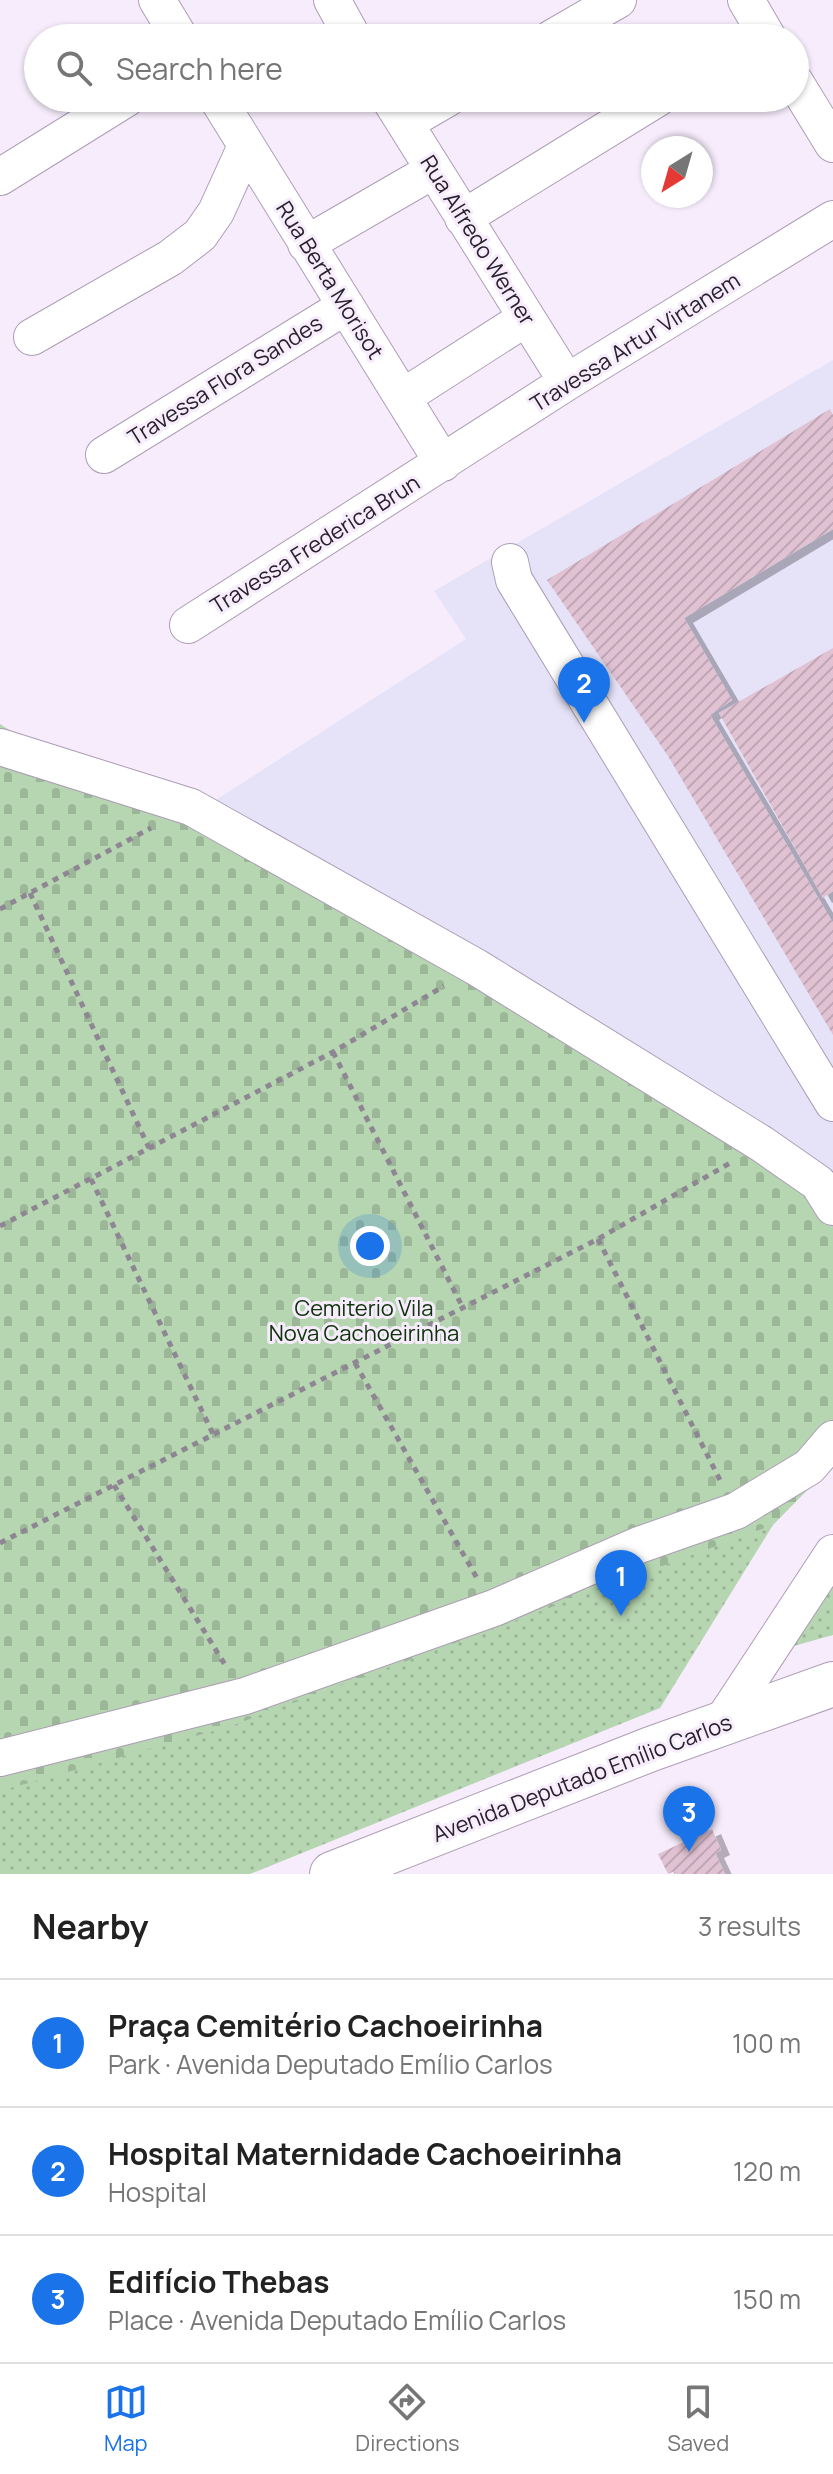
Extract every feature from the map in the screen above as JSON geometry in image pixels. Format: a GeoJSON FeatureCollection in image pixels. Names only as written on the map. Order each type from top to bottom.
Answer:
{"type":"FeatureCollection","features":[{"type":"Feature","properties":{"kind":"main road","name":"Avenida Deputado Emílio Carlos"},"geometry":{"type":"LineString","coordinates":[[332,1874],[636,1754],[833,1684]]}},
{"type":"Feature","properties":{"kind":"street"},"geometry":{"type":"LineString","coordinates":[[157,0],[172,24]]}},
{"type":"Feature","properties":{"kind":"street"},"geometry":{"type":"LineString","coordinates":[[332,0],[343,24]]}},
{"type":"Feature","properties":{"kind":"street"},"geometry":{"type":"LineString","coordinates":[[576,24],[618,0]]}},
{"type":"Feature","properties":{"kind":"street"},"geometry":{"type":"LineString","coordinates":[[746,0],[757,24]]}},
{"type":"Feature","properties":{"kind":"street"},"geometry":{"type":"LineString","coordinates":[[809,105],[833,144]]}},
{"type":"Feature","properties":{"kind":"street"},"geometry":{"type":"LineString","coordinates":[[0,177],[104,112]]}},
{"type":"Feature","properties":{"kind":"street","name":"Rua Berta Morisot"},"geometry":{"type":"LineString","coordinates":[[229,112],[246,146],[443,463]]}},
{"type":"Feature","properties":{"kind":"street","name":"Rua Alfredo Werner"},"geometry":{"type":"LineString","coordinates":[[398,112],[567,382]]}},
{"type":"Feature","properties":{"kind":"street"},"geometry":{"type":"LineString","coordinates":[[463,218],[635,112]]}},
{"type":"Feature","properties":{"kind":"street"},"geometry":{"type":"LineString","coordinates":[[32,337],[170,258],[200,235],[216,212],[246,146]]}},
{"type":"Feature","properties":{"kind":"street"},"geometry":{"type":"LineString","coordinates":[[306,244],[434,170]]}},
{"type":"Feature","properties":{"kind":"street","name":"Travessa Artur Virtanem"},"geometry":{"type":"LineString","coordinates":[[443,463],[567,382],[831,220]]}},
{"type":"Feature","properties":{"kind":"street","name":"Travessa Flora Sandes"},"geometry":{"type":"LineString","coordinates":[[104,455],[346,306]]}},
{"type":"Feature","properties":{"kind":"street"},"geometry":{"type":"LineString","coordinates":[[403,397],[526,318]]}},
{"type":"Feature","properties":{"kind":"street","name":"Travessa Frederica Brun"},"geometry":{"type":"LineString","coordinates":[[188,625],[443,463]]}},
{"type":"Feature","properties":{"kind":"street"},"geometry":{"type":"LineString","coordinates":[[510,562],[514,580],[833,1103]]}},
{"type":"Feature","properties":{"kind":"street"},"geometry":{"type":"LineString","coordinates":[[0,747],[191,807],[476,967],[762,1144],[818,1183],[833,1207]]}},
{"type":"Feature","properties":{"kind":"street"},"geometry":{"type":"LineString","coordinates":[[0,1758],[245,1696],[494,1608],[639,1545],[736,1511],[809,1467],[833,1439]]}},
{"type":"Feature","properties":{"kind":"street"},"geometry":{"type":"LineString","coordinates":[[720,1725],[833,1553]]}},
{"type":"Feature","properties":{"kind":"path"},"geometry":{"type":"LineString","coordinates":[[0,909],[191,807]]}},
{"type":"Feature","properties":{"kind":"path"},"geometry":{"type":"LineString","coordinates":[[30,893],[149,1148]]}},
{"type":"Feature","properties":{"kind":"path"},"geometry":{"type":"LineString","coordinates":[[0,1226],[333,1052],[476,967]]}},
{"type":"Feature","properties":{"kind":"path"},"geometry":{"type":"LineString","coordinates":[[333,1052],[463,1308]]}},
{"type":"Feature","properties":{"kind":"path"},"geometry":{"type":"LineString","coordinates":[[0,1543],[598,1239],[762,1144]]}},
{"type":"Feature","properties":{"kind":"path"},"geometry":{"type":"LineString","coordinates":[[91,1179],[213,1434]]}},
{"type":"Feature","properties":{"kind":"path"},"geometry":{"type":"LineString","coordinates":[[598,1239],[736,1511]]}},
{"type":"Feature","properties":{"kind":"path"},"geometry":{"type":"LineString","coordinates":[[355,1363],[494,1608]]}},
{"type":"Feature","properties":{"kind":"path"},"geometry":{"type":"LineString","coordinates":[[114,1485],[245,1696]]}},
{"type":"Feature","properties":{"kind":"shaded area"},"geometry":{"type":"Polygon","coordinates":[[[833,360],[833,1196],[205,807],[466,639],[434,591],[833,360]]]}},
{"type":"Feature","properties":{"kind":"green space","name":"Cemiterio Vila Nova Cachoeirinha"},"geometry":{"type":"Polygon","coordinates":[[[0,724],[17,735],[148,779],[833,1193],[833,1464],[773,1525],[683,1577],[0,1822],[0,724]]]}},
{"type":"Feature","properties":{"kind":"green space"},"geometry":{"type":"Polygon","coordinates":[[[773,1525],[660,1708],[250,1874],[0,1874],[0,1791],[231,1726],[773,1525]]]}},
{"type":"Feature","properties":{"kind":"green space"},"geometry":{"type":"Polygon","coordinates":[[[833,1572],[833,1635],[790,1647],[833,1572]]]}},
{"type":"Feature","properties":{"kind":"building"},"geometry":{"type":"Polygon","coordinates":[[[830,409],[833,415],[833,529],[684,618],[732,700],[710,715],[833,923],[833,1035],[668,756],[547,580],[830,409]]]}},
{"type":"Feature","properties":{"kind":"building"},"geometry":{"type":"Polygon","coordinates":[[[833,648],[833,891],[823,898],[719,713],[833,648]]]}},
{"type":"Feature","properties":{"kind":"building"},"geometry":{"type":"Polygon","coordinates":[[[712,1829],[721,1850],[715,1853],[725,1874],[676,1874],[675,1871],[668,1874],[658,1854],[712,1829]]]}},
{"type":"Feature","properties":{"kind":"place","name":"Hospital Maternidade Cachoeirinha"},"geometry":{"type":"Point","coordinates":[584,723]}},
{"type":"Feature","properties":{"kind":"place","name":"Praça Cemitério Cachoeirinha"},"geometry":{"type":"Point","coordinates":[621,1616]}},
{"type":"Feature","properties":{"kind":"place","name":"Edifício Thebas"},"geometry":{"type":"Point","coordinates":[689,1852]}}]}
